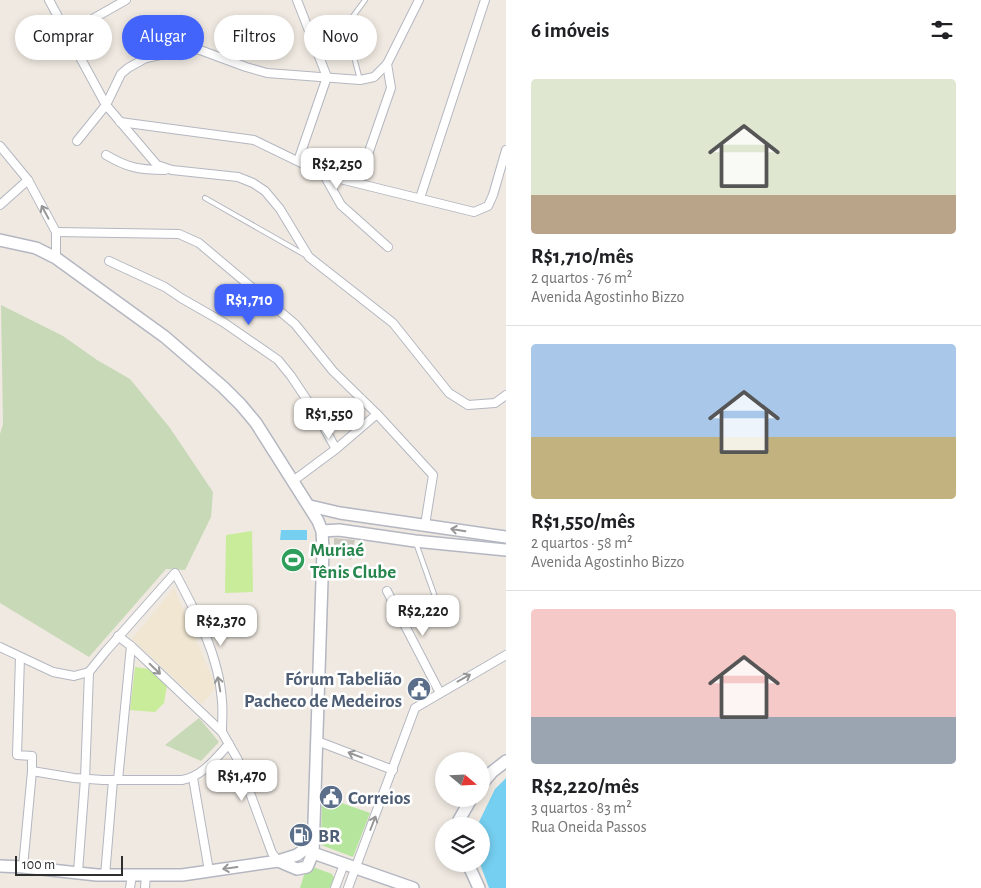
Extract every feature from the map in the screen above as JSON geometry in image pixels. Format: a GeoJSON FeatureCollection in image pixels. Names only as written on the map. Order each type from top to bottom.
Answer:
{"type":"FeatureCollection","features":[{"type":"Feature","properties":{"kind":"street"},"geometry":{"type":"LineString","coordinates":[[49,0],[56,15]]}},
{"type":"Feature","properties":{"kind":"street"},"geometry":{"type":"LineString","coordinates":[[100,15],[126,0]]}},
{"type":"Feature","properties":{"kind":"street"},"geometry":{"type":"LineString","coordinates":[[297,0],[327,77],[298,161]]}},
{"type":"Feature","properties":{"kind":"street"},"geometry":{"type":"LineString","coordinates":[[77,141],[106,105],[121,74],[146,58],[190,49],[200,50],[246,67],[267,72],[360,80],[374,77],[388,64],[419,0]]}},
{"type":"Feature","properties":{"kind":"street"},"geometry":{"type":"LineString","coordinates":[[420,198],[485,0]]}},
{"type":"Feature","properties":{"kind":"street"},"geometry":{"type":"LineString","coordinates":[[81,60],[106,105],[120,122],[158,165],[172,170]]}},
{"type":"Feature","properties":{"kind":"street"},"geometry":{"type":"LineString","coordinates":[[358,183],[391,88],[388,64]]}},
{"type":"Feature","properties":{"kind":"street"},"geometry":{"type":"LineString","coordinates":[[120,122],[254,140],[322,173],[474,212],[488,206],[506,150]]}},
{"type":"Feature","properties":{"kind":"street"},"geometry":{"type":"LineString","coordinates":[[0,146],[28,180],[56,232],[56,258]]}},
{"type":"Feature","properties":{"kind":"street"},"geometry":{"type":"LineString","coordinates":[[106,155],[119,163],[142,170],[172,170],[238,177],[253,183],[265,191],[280,209],[309,257],[393,323],[449,393],[468,405],[495,402],[506,395]]}},
{"type":"Feature","properties":{"kind":"street"},"geometry":{"type":"LineString","coordinates":[[322,173],[341,205],[388,247]]}},
{"type":"Feature","properties":{"kind":"street"},"geometry":{"type":"LineString","coordinates":[[0,205],[28,180]]}},
{"type":"Feature","properties":{"kind":"street"},"geometry":{"type":"LineString","coordinates":[[56,232],[179,234],[199,243],[295,324],[333,371],[377,414],[433,475],[425,525]]}},
{"type":"Feature","properties":{"kind":"street"},"geometry":{"type":"LineString","coordinates":[[0,240],[36,248],[56,258],[165,337],[241,405],[256,423],[310,506],[322,531],[323,550],[313,853],[307,867],[301,869],[278,861],[272,853],[238,760],[222,732],[118,636]]}},
{"type":"Feature","properties":{"kind":"street"},"geometry":{"type":"LineString","coordinates":[[109,261],[165,287],[223,322],[278,360],[308,401],[336,449]]}},
{"type":"Feature","properties":{"kind":"street"},"geometry":{"type":"LineString","coordinates":[[293,480],[336,449],[377,414]]}},
{"type":"Feature","properties":{"kind":"street"},"geometry":{"type":"LineString","coordinates":[[310,506],[506,537]]}},
{"type":"Feature","properties":{"kind":"street"},"geometry":{"type":"LineString","coordinates":[[391,538],[392,520]]}},
{"type":"Feature","properties":{"kind":"street"},"geometry":{"type":"LineString","coordinates":[[322,531],[339,530],[415,541],[506,550]]}},
{"type":"Feature","properties":{"kind":"street"},"geometry":{"type":"LineString","coordinates":[[78,872],[90,672],[118,636],[174,573],[208,640],[218,674],[222,701],[222,732]]}},
{"type":"Feature","properties":{"kind":"street"},"geometry":{"type":"LineString","coordinates":[[387,591],[440,693]]}},
{"type":"Feature","properties":{"kind":"street"},"geometry":{"type":"LineString","coordinates":[[105,876],[131,646]]}},
{"type":"Feature","properties":{"kind":"street"},"geometry":{"type":"LineString","coordinates":[[0,648],[53,672],[74,676],[90,672]]}},
{"type":"Feature","properties":{"kind":"street"},"geometry":{"type":"LineString","coordinates":[[348,888],[415,708],[506,655]]}},
{"type":"Feature","properties":{"kind":"street"},"geometry":{"type":"LineString","coordinates":[[20,657],[17,755],[32,756],[23,867]]}},
{"type":"Feature","properties":{"kind":"street"},"geometry":{"type":"LineString","coordinates":[[317,741],[393,770]]}},
{"type":"Feature","properties":{"kind":"street"},"geometry":{"type":"LineString","coordinates":[[32,771],[85,779],[182,780],[193,778],[205,770],[229,744]]}},
{"type":"Feature","properties":{"kind":"street"},"geometry":{"type":"LineString","coordinates":[[490,774],[506,761]]}},
{"type":"Feature","properties":{"kind":"street"},"geometry":{"type":"LineString","coordinates":[[193,778],[209,872]]}},
{"type":"Feature","properties":{"kind":"street"},"geometry":{"type":"LineString","coordinates":[[0,866],[105,876],[182,875],[209,872],[278,861],[297,855],[305,849],[311,839],[313,829]]}},
{"type":"Feature","properties":{"kind":"street"},"geometry":{"type":"LineString","coordinates":[[313,853],[413,888]]}},
{"type":"Feature","properties":{"kind":"street"},"geometry":{"type":"LineString","coordinates":[[334,888],[344,864]]}},
{"type":"Feature","properties":{"kind":"street"},"geometry":{"type":"LineString","coordinates":[[472,872],[479,888]]}},
{"type":"Feature","properties":{"kind":"street"},"geometry":{"type":"LineString","coordinates":[[130,888],[132,875]]}},
{"type":"Feature","properties":{"kind":"street"},"geometry":{"type":"LineString","coordinates":[[145,888],[146,875]]}},
{"type":"Feature","properties":{"kind":"lane"},"geometry":{"type":"LineString","coordinates":[[360,80],[346,26],[365,0]]}},
{"type":"Feature","properties":{"kind":"lane"},"geometry":{"type":"LineString","coordinates":[[205,198],[309,257]]}},
{"type":"Feature","properties":{"kind":"lane"},"geometry":{"type":"LineString","coordinates":[[403,622],[439,608],[415,541]]}},
{"type":"Feature","properties":{"kind":"shaded area"},"geometry":{"type":"Polygon","coordinates":[[[174,588],[216,687],[202,704],[132,639],[174,588]]]}},
{"type":"Feature","properties":{"kind":"green space"},"geometry":{"type":"Polygon","coordinates":[[[1,305],[63,336],[97,360],[130,379],[170,428],[213,492],[211,517],[185,570],[166,569],[89,657],[0,603],[0,434],[3,424],[1,305]]]}},
{"type":"Feature","properties":{"kind":"green space"},"geometry":{"type":"Polygon","coordinates":[[[252,531],[253,592],[225,593],[226,535],[252,531]]]}},
{"type":"Feature","properties":{"kind":"green space"},"geometry":{"type":"Polygon","coordinates":[[[135,667],[149,669],[167,685],[164,703],[155,712],[130,710],[135,667]]]}},
{"type":"Feature","properties":{"kind":"green space"},"geometry":{"type":"Polygon","coordinates":[[[199,718],[219,742],[201,761],[165,745],[199,718]]]}},
{"type":"Feature","properties":{"kind":"green space"},"geometry":{"type":"Polygon","coordinates":[[[322,796],[370,813],[353,857],[321,845],[322,796]]]}},
{"type":"Feature","properties":{"kind":"green space"},"geometry":{"type":"Polygon","coordinates":[[[313,867],[332,874],[334,878],[330,888],[300,888],[304,875],[313,867]]]}},
{"type":"Feature","properties":{"kind":"water"},"geometry":{"type":"Polygon","coordinates":[[[281,530],[307,530],[307,540],[280,540],[281,530]]]}},
{"type":"Feature","properties":{"kind":"water"},"geometry":{"type":"Polygon","coordinates":[[[506,778],[506,888],[489,888],[483,872],[490,872],[490,817],[481,817],[486,808],[490,808],[490,799],[495,789],[506,778]]]}},
{"type":"Feature","properties":{"kind":"building"},"geometry":{"type":"Polygon","coordinates":[[[334,538],[355,540],[353,548],[356,552],[355,556],[350,560],[343,552],[334,554],[334,538]]]}},
{"type":"Feature","properties":{"kind":"place","name":"Muriaé Tênis Clube"},"geometry":{"type":"Point","coordinates":[293,560]}},
{"type":"Feature","properties":{"kind":"place","name":"Fórum Tabelião Pacheco de Medeiros"},"geometry":{"type":"Point","coordinates":[419,689]}},
{"type":"Feature","properties":{"kind":"place","name":"Correios"},"geometry":{"type":"Point","coordinates":[331,797]}},
{"type":"Feature","properties":{"kind":"place","name":"BR"},"geometry":{"type":"Point","coordinates":[301,835]}}]}
